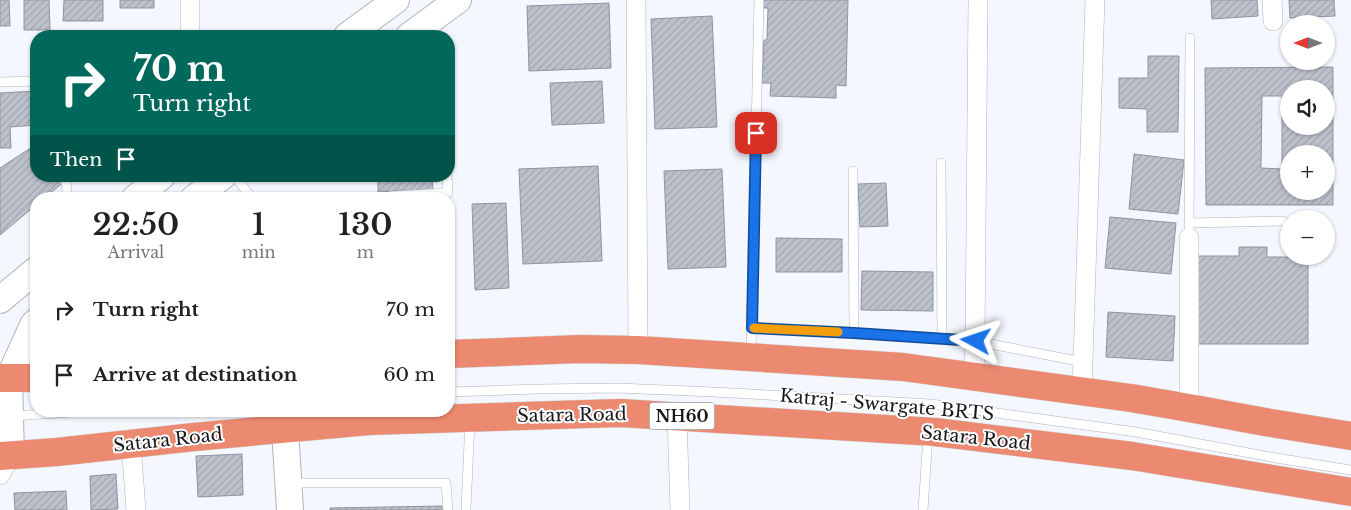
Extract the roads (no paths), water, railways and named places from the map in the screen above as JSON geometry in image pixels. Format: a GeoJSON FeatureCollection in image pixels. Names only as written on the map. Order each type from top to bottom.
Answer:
{"type":"FeatureCollection","features":[{"type":"Feature","properties":{"kind":"highway"},"geometry":{"type":"LineString","coordinates":[[455,354],[580,349],[638,350],[903,367],[1082,391],[1351,436]]}},
{"type":"Feature","properties":{"kind":"highway"},"geometry":{"type":"LineString","coordinates":[[4,378],[30,378]]}},
{"type":"Feature","properties":{"kind":"highway","name":"Satara Road"},"geometry":{"type":"LineString","coordinates":[[4,463],[131,444],[369,421],[620,413],[928,432],[1132,456],[1351,492]]}},
{"type":"Feature","properties":{"kind":"main road"},"geometry":{"type":"LineString","coordinates":[[355,30],[396,0]]}},
{"type":"Feature","properties":{"kind":"main road"},"geometry":{"type":"LineString","coordinates":[[417,30],[458,0]]}},
{"type":"Feature","properties":{"kind":"main road"},"geometry":{"type":"LineString","coordinates":[[143,192],[155,182]]}},
{"type":"Feature","properties":{"kind":"main road"},"geometry":{"type":"LineString","coordinates":[[0,300],[30,275]]}},
{"type":"Feature","properties":{"kind":"main road"},"geometry":{"type":"LineString","coordinates":[[4,463],[4,378],[30,330]]}},
{"type":"Feature","properties":{"kind":"main road"},"geometry":{"type":"LineString","coordinates":[[285,429],[290,510]]}},
{"type":"Feature","properties":{"kind":"street"},"geometry":{"type":"LineString","coordinates":[[190,0],[190,30]]}},
{"type":"Feature","properties":{"kind":"street"},"geometry":{"type":"LineString","coordinates":[[636,0],[638,350]]}},
{"type":"Feature","properties":{"kind":"street"},"geometry":{"type":"LineString","coordinates":[[974,376],[976,341],[978,0]]}},
{"type":"Feature","properties":{"kind":"street"},"geometry":{"type":"LineString","coordinates":[[1082,391],[1095,0]]}},
{"type":"Feature","properties":{"kind":"street"},"geometry":{"type":"LineString","coordinates":[[1272,0],[1273,21]]}},
{"type":"Feature","properties":{"kind":"street"},"geometry":{"type":"LineString","coordinates":[[1189,230],[1189,408]]}},
{"type":"Feature","properties":{"kind":"street"},"geometry":{"type":"LineString","coordinates":[[677,416],[680,510]]}},
{"type":"Feature","properties":{"kind":"street"},"geometry":{"type":"LineString","coordinates":[[131,444],[136,510]]}},
{"type":"Feature","properties":{"kind":"lane"},"geometry":{"type":"LineString","coordinates":[[751,357],[759,0]]}},
{"type":"Feature","properties":{"kind":"lane"},"geometry":{"type":"LineString","coordinates":[[1190,38],[1189,230],[1280,221]]}},
{"type":"Feature","properties":{"kind":"lane"},"geometry":{"type":"LineString","coordinates":[[0,82],[30,81]]}},
{"type":"Feature","properties":{"kind":"lane"},"geometry":{"type":"LineString","coordinates":[[941,163],[942,338]]}},
{"type":"Feature","properties":{"kind":"lane"},"geometry":{"type":"LineString","coordinates":[[853,171],[854,333]]}},
{"type":"Feature","properties":{"kind":"lane"},"geometry":{"type":"LineString","coordinates":[[210,186],[229,192]]}},
{"type":"Feature","properties":{"kind":"lane"},"geometry":{"type":"LineString","coordinates":[[752,328],[976,341],[1083,362]]}},
{"type":"Feature","properties":{"kind":"lane","name":"Katraj - Swargate BRTS"},"geometry":{"type":"LineString","coordinates":[[455,392],[618,388],[931,404],[1136,432],[1351,470]]}},
{"type":"Feature","properties":{"kind":"lane"},"geometry":{"type":"LineString","coordinates":[[5,416],[30,414]]}},
{"type":"Feature","properties":{"kind":"lane"},"geometry":{"type":"LineString","coordinates":[[466,510],[470,417]]}},
{"type":"Feature","properties":{"kind":"lane"},"geometry":{"type":"LineString","coordinates":[[923,510],[928,432]]}},
{"type":"Feature","properties":{"kind":"lane"},"geometry":{"type":"LineString","coordinates":[[288,483],[446,483],[448,510]]}}]}
